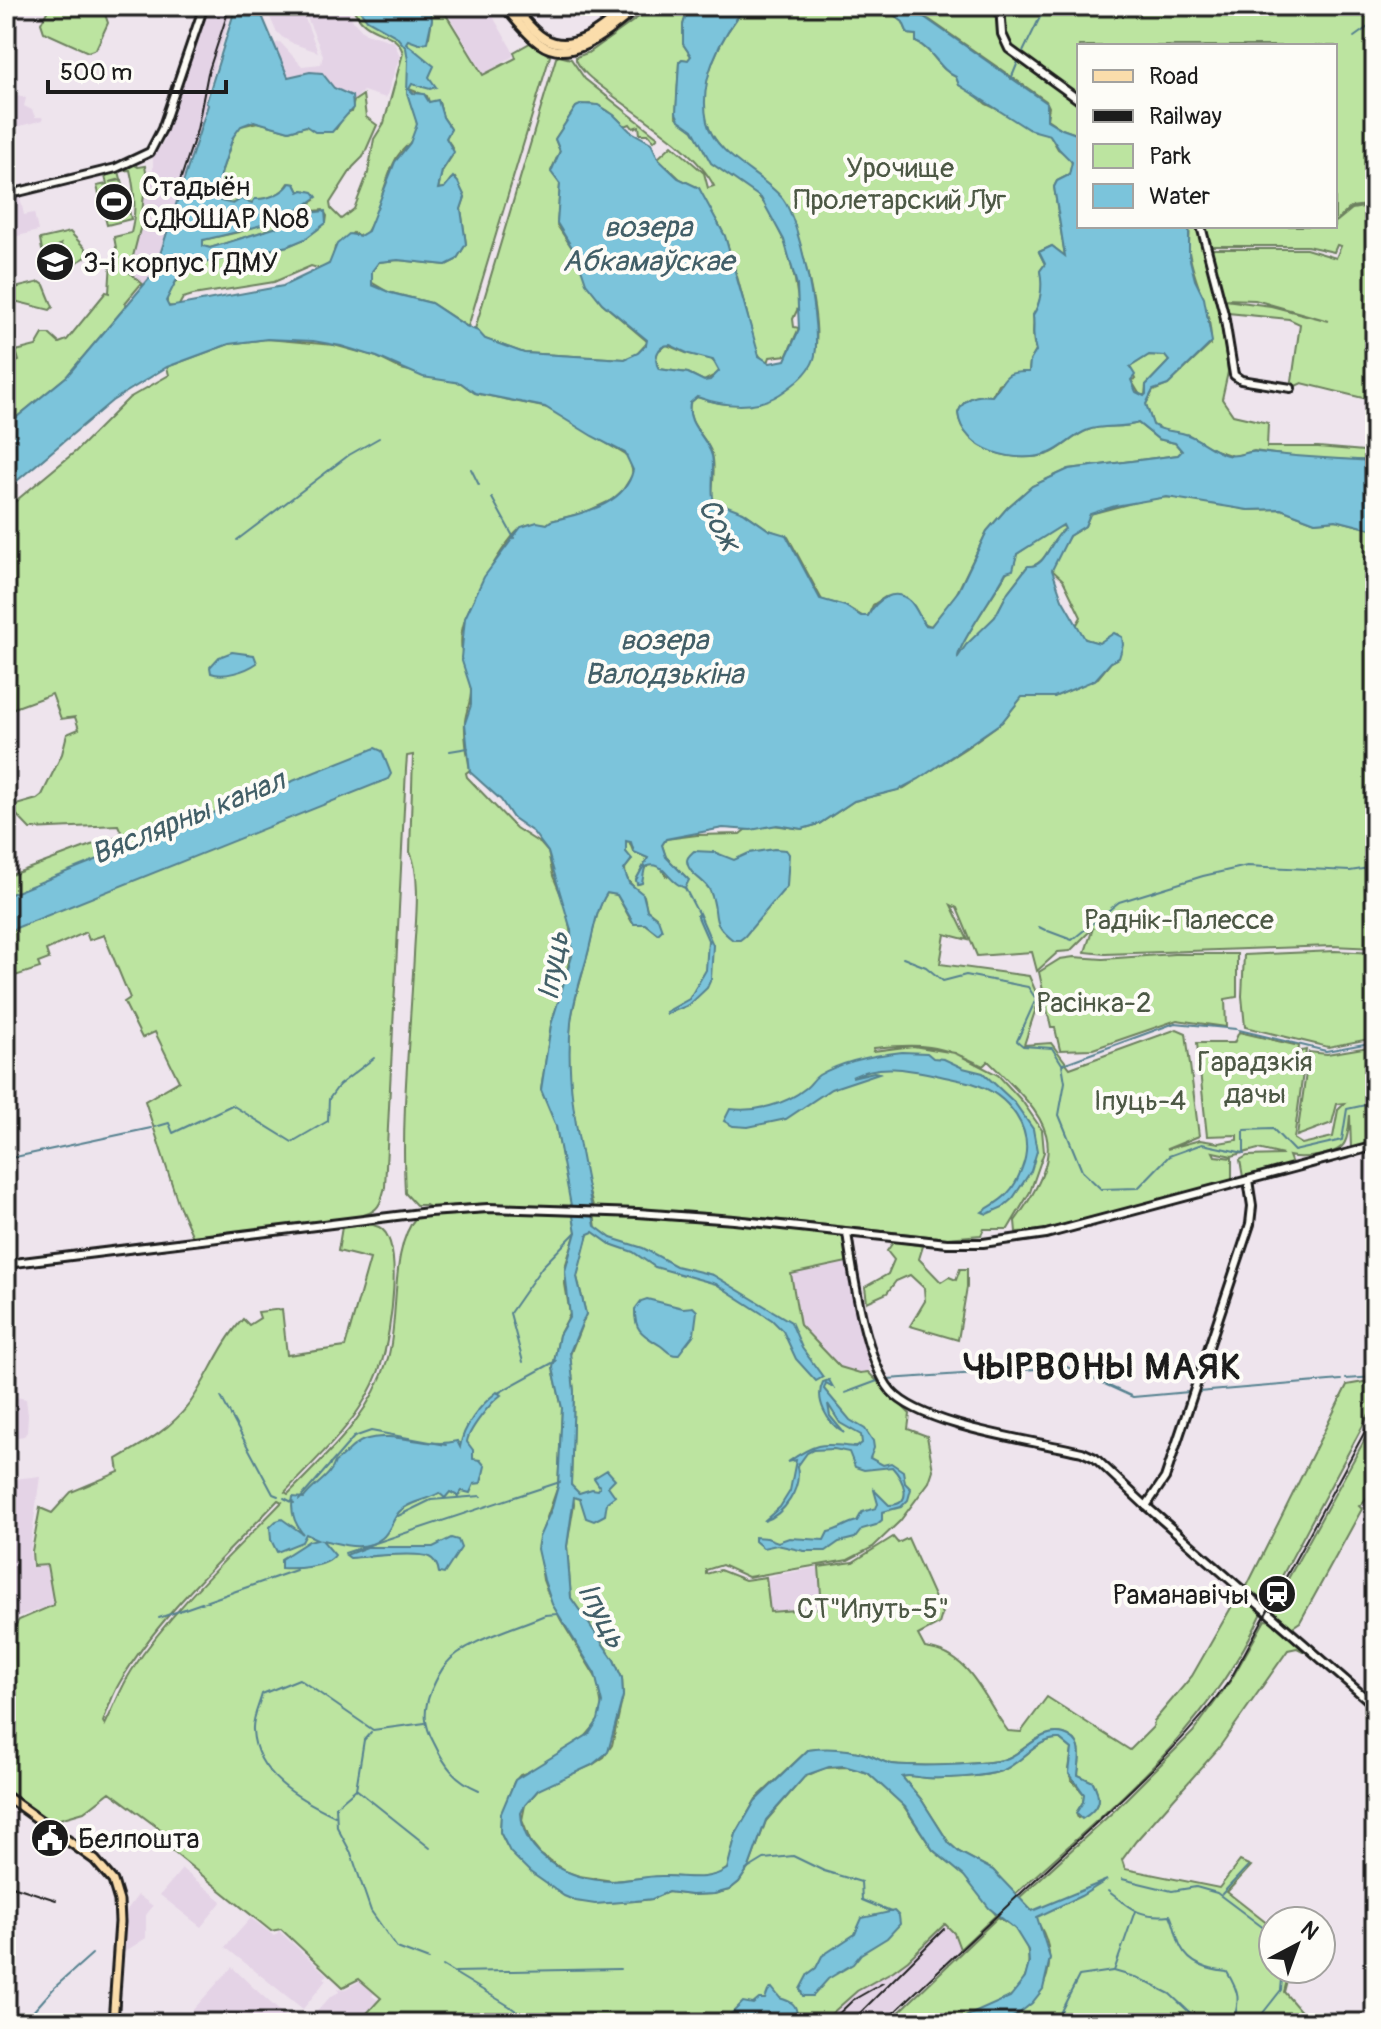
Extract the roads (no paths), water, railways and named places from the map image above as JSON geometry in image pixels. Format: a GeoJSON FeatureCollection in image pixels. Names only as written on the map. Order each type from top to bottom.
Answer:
{"type":"FeatureCollection","features":[{"type":"Feature","properties":{"kind":"main road"},"geometry":{"type":"LineString","coordinates":[[504,6],[539,43],[564,50],[588,45],[640,6]]}},
{"type":"Feature","properties":{"kind":"main road"},"geometry":{"type":"LineString","coordinates":[[512,6],[545,39],[568,43],[586,38],[629,6]]}},
{"type":"Feature","properties":{"kind":"main road"},"geometry":{"type":"LineString","coordinates":[[6,1796],[95,1860],[113,1881],[120,1915],[113,2023]]}},
{"type":"Feature","properties":{"kind":"main road"},"geometry":{"type":"LineString","coordinates":[[95,1860],[117,1871],[113,1874],[113,1881]]}},
{"type":"Feature","properties":{"kind":"street"},"geometry":{"type":"LineString","coordinates":[[6,195],[130,162],[150,152],[159,139],[204,6]]}},
{"type":"Feature","properties":{"kind":"street"},"geometry":{"type":"LineString","coordinates":[[1000,6],[1002,34],[1009,49],[1077,99]]}},
{"type":"Feature","properties":{"kind":"street"},"geometry":{"type":"LineString","coordinates":[[1202,228],[1224,314],[1234,375],[1241,380],[1291,388]]}},
{"type":"Feature","properties":{"kind":"street"},"geometry":{"type":"LineString","coordinates":[[6,1264],[429,1212],[511,1209],[719,1218],[848,1236],[961,1244],[1008,1241],[1046,1234],[1375,1146]]}},
{"type":"Feature","properties":{"kind":"street"},"geometry":{"type":"LineString","coordinates":[[1146,1506],[1165,1478],[1250,1224],[1248,1180]]}},
{"type":"Feature","properties":{"kind":"street"},"geometry":{"type":"LineString","coordinates":[[848,1236],[875,1365],[899,1399],[926,1414],[1089,1454],[1375,1706]]}},
{"type":"Feature","properties":{"kind":"water"},"geometry":{"type":"Polygon","coordinates":[[[236,6],[258,6],[288,77],[322,73],[334,88],[352,96],[353,108],[332,132],[315,132],[306,126],[289,131],[254,121],[241,126],[233,137],[222,170],[217,193],[220,201],[233,204],[241,199],[252,203],[255,199],[279,193],[290,183],[295,184],[299,192],[313,192],[317,197],[277,219],[203,240],[203,246],[210,248],[287,224],[309,213],[325,211],[326,223],[305,239],[288,246],[193,265],[176,281],[166,301],[169,307],[283,286],[329,264],[337,244],[349,234],[360,236],[368,231],[395,162],[410,143],[417,124],[407,93],[406,48],[396,36],[367,20],[357,6],[429,6],[432,19],[427,42],[419,44],[408,40],[406,43],[434,66],[429,77],[436,87],[430,89],[412,84],[409,89],[413,93],[424,94],[429,102],[438,100],[451,129],[446,138],[454,152],[442,171],[438,189],[444,188],[453,177],[458,182],[465,197],[461,209],[466,244],[456,260],[446,265],[398,260],[379,262],[372,271],[372,285],[431,303],[478,331],[485,339],[524,353],[625,359],[638,353],[647,340],[602,303],[586,283],[576,254],[557,223],[560,184],[551,172],[560,151],[555,139],[576,107],[582,104],[598,105],[630,131],[651,143],[659,160],[678,178],[699,188],[725,236],[759,356],[770,363],[785,360],[799,330],[797,285],[784,240],[761,198],[711,163],[693,130],[679,120],[676,113],[679,62],[691,56],[683,44],[683,25],[689,6],[747,6],[728,31],[714,60],[706,91],[707,122],[720,145],[775,190],[790,211],[803,252],[813,303],[816,346],[812,364],[804,375],[780,394],[760,402],[739,405],[697,397],[690,403],[691,418],[712,456],[714,501],[743,512],[769,530],[786,535],[820,599],[845,606],[861,616],[868,616],[886,597],[899,595],[911,602],[925,625],[931,626],[959,590],[987,531],[1032,486],[1069,469],[1178,455],[1182,451],[1175,443],[1158,439],[1138,423],[1088,430],[1050,453],[1008,456],[981,446],[962,426],[958,413],[967,400],[976,396],[992,396],[1009,374],[1029,372],[1030,361],[1036,351],[1033,315],[1041,294],[1040,271],[1045,264],[1039,252],[1052,246],[1065,256],[1054,187],[1057,181],[1069,175],[1072,162],[1050,135],[1028,129],[959,85],[956,77],[916,42],[916,35],[908,34],[903,22],[883,6],[900,6],[924,17],[1047,103],[1047,120],[1077,134],[1077,228],[1189,228],[1189,256],[1195,280],[1204,298],[1212,342],[1168,385],[1153,390],[1146,404],[1153,425],[1188,435],[1227,455],[1253,452],[1375,461],[1375,530],[1336,520],[1315,522],[1281,509],[1248,510],[1167,497],[1115,506],[1090,514],[1085,526],[1069,536],[1052,570],[1062,599],[1085,639],[1099,643],[1114,633],[1122,637],[1119,658],[1111,662],[1095,680],[1054,697],[1022,697],[1002,722],[919,779],[898,790],[854,801],[819,824],[802,829],[777,825],[751,830],[723,828],[666,839],[662,845],[666,857],[689,880],[685,888],[652,865],[645,867],[642,883],[637,884],[636,880],[648,858],[634,852],[631,842],[626,841],[626,852],[632,859],[624,870],[629,883],[643,894],[647,910],[658,919],[662,930],[658,934],[645,924],[634,924],[617,895],[607,893],[597,916],[575,998],[570,1075],[576,1126],[595,1226],[611,1238],[643,1248],[676,1266],[713,1275],[791,1322],[802,1348],[823,1377],[816,1381],[796,1359],[783,1331],[772,1320],[716,1284],[655,1267],[593,1232],[588,1234],[577,1277],[586,1314],[570,1352],[574,1392],[571,1485],[579,1493],[598,1490],[600,1487],[594,1478],[607,1470],[615,1479],[608,1486],[615,1496],[607,1502],[605,1515],[594,1521],[586,1518],[580,1499],[574,1497],[567,1546],[571,1598],[614,1660],[622,1678],[623,1696],[608,1752],[592,1765],[538,1790],[521,1813],[524,1829],[540,1854],[552,1864],[580,1876],[611,1881],[655,1876],[711,1876],[727,1869],[736,1834],[755,1801],[808,1750],[854,1751],[892,1764],[959,1764],[1007,1759],[1046,1735],[1064,1734],[1076,1741],[1078,1746],[1078,1775],[1093,1782],[1097,1794],[1095,1807],[1082,1819],[1076,1813],[1084,1794],[1069,1773],[1072,1749],[1060,1739],[1036,1746],[1009,1768],[994,1773],[953,1778],[902,1777],[921,1799],[949,1843],[959,1852],[993,1870],[1032,1911],[1107,1880],[1037,1917],[1050,1958],[1043,1989],[1017,2015],[1000,2023],[928,2023],[956,2021],[1010,1997],[1025,1978],[1028,1950],[1015,1929],[989,1908],[964,1876],[933,1850],[905,1807],[868,1773],[844,1766],[829,1767],[806,1775],[766,1820],[749,1867],[739,1882],[729,1890],[714,1894],[668,1892],[652,1899],[635,1901],[595,1904],[576,1901],[530,1872],[510,1852],[500,1832],[501,1813],[515,1780],[589,1734],[598,1720],[602,1703],[595,1674],[552,1604],[537,1549],[558,1486],[562,1408],[553,1368],[559,1335],[570,1316],[565,1271],[576,1232],[556,1126],[541,1090],[551,1025],[572,956],[571,930],[548,852],[533,832],[513,818],[501,800],[470,772],[465,723],[471,705],[471,689],[461,658],[465,618],[484,577],[521,527],[537,522],[547,524],[601,506],[621,492],[633,470],[625,453],[545,407],[475,393],[461,383],[423,377],[377,357],[341,346],[267,339],[229,344],[167,367],[112,401],[6,490],[6,426],[67,376],[154,273],[208,105],[206,103],[236,6]],[[670,345],[662,347],[656,361],[659,369],[688,373],[704,381],[710,380],[719,371],[713,360],[670,345]],[[1149,355],[1130,367],[1135,375],[1131,380],[1136,392],[1144,396],[1146,385],[1169,361],[1165,356],[1149,355]],[[1063,525],[1017,554],[1013,570],[1006,572],[964,641],[958,657],[995,617],[1008,592],[1028,566],[1044,558],[1065,529],[1063,525]]]}},
{"type":"Feature","properties":{"kind":"water"},"geometry":{"type":"Polygon","coordinates":[[[232,652],[254,655],[257,663],[234,673],[211,673],[210,667],[219,657],[232,652]]]}},
{"type":"Feature","properties":{"kind":"water"},"geometry":{"type":"Polygon","coordinates":[[[375,748],[382,751],[391,774],[388,779],[6,932],[6,896],[375,748]]]}},
{"type":"Feature","properties":{"kind":"water"},"geometry":{"type":"Polygon","coordinates":[[[786,850],[789,854],[787,886],[745,936],[733,940],[717,922],[710,891],[690,870],[688,858],[694,851],[714,852],[734,860],[749,853],[786,850]]]}},
{"type":"Feature","properties":{"kind":"water"},"geometry":{"type":"Polygon","coordinates":[[[699,913],[713,945],[711,979],[707,988],[689,1005],[667,1014],[689,999],[706,970],[708,940],[697,915],[699,913]]]}},
{"type":"Feature","properties":{"kind":"water"},"geometry":{"type":"Polygon","coordinates":[[[902,1052],[927,1053],[933,1058],[983,1073],[1014,1102],[1033,1129],[1037,1151],[1031,1171],[1003,1207],[987,1214],[982,1212],[1014,1185],[1026,1154],[1026,1140],[1016,1115],[1008,1105],[985,1088],[972,1083],[904,1069],[872,1070],[852,1077],[879,1073],[831,1089],[786,1119],[748,1127],[733,1126],[724,1121],[730,1109],[760,1108],[789,1099],[819,1075],[838,1066],[902,1052]]]}},
{"type":"Feature","properties":{"kind":"water"},"geometry":{"type":"Polygon","coordinates":[[[647,1299],[683,1308],[693,1307],[697,1311],[694,1334],[678,1355],[645,1336],[638,1328],[635,1309],[647,1299]]]}},
{"type":"Feature","properties":{"kind":"water"},"geometry":{"type":"Polygon","coordinates":[[[829,1380],[833,1387],[826,1383],[824,1389],[850,1420],[865,1429],[873,1441],[870,1458],[883,1465],[891,1463],[903,1471],[905,1483],[911,1489],[908,1500],[901,1507],[882,1512],[882,1520],[876,1525],[862,1529],[855,1538],[839,1542],[826,1551],[804,1551],[777,1545],[763,1548],[755,1537],[778,1542],[789,1538],[824,1540],[828,1532],[857,1521],[862,1512],[876,1508],[878,1504],[874,1490],[889,1505],[902,1501],[904,1496],[903,1484],[892,1467],[864,1470],[855,1467],[849,1452],[813,1450],[797,1467],[797,1483],[790,1500],[778,1513],[764,1521],[780,1507],[790,1491],[796,1460],[788,1462],[814,1447],[857,1447],[862,1443],[861,1435],[840,1423],[828,1404],[830,1416],[844,1433],[824,1411],[821,1389],[823,1382],[829,1380]]]}},
{"type":"Feature","properties":{"kind":"water"},"geometry":{"type":"Polygon","coordinates":[[[497,1392],[501,1395],[480,1417],[467,1442],[473,1450],[473,1459],[480,1460],[485,1466],[481,1483],[474,1484],[470,1493],[462,1491],[458,1496],[450,1492],[445,1498],[439,1493],[412,1503],[399,1512],[384,1536],[375,1543],[352,1546],[322,1540],[335,1555],[331,1559],[310,1567],[281,1568],[281,1559],[317,1539],[306,1534],[302,1542],[277,1552],[271,1540],[270,1527],[282,1519],[303,1534],[294,1517],[293,1497],[304,1498],[330,1472],[335,1462],[352,1448],[364,1440],[387,1437],[434,1443],[457,1441],[460,1447],[473,1417],[497,1392]]]}},
{"type":"Feature","properties":{"kind":"water"},"geometry":{"type":"Polygon","coordinates":[[[451,1538],[458,1540],[461,1548],[444,1574],[439,1573],[433,1560],[423,1555],[350,1558],[346,1555],[367,1547],[433,1547],[451,1538]]]}},
{"type":"Feature","properties":{"kind":"water"},"geometry":{"type":"Polygon","coordinates":[[[894,1911],[899,1916],[900,1924],[887,1938],[828,1979],[813,1996],[803,1996],[800,1989],[808,1974],[816,1968],[822,1956],[855,1934],[862,1918],[894,1911]]]}},
{"type":"Feature","properties":{"kind":"water"},"geometry":{"type":"Polygon","coordinates":[[[772,1988],[780,1998],[795,2007],[797,2015],[792,2023],[722,2023],[743,2002],[753,2004],[765,1999],[772,1988]]]}},
{"type":"Feature","properties":{"kind":"waterway"},"geometry":{"type":"LineString","coordinates":[[1023,52],[1043,11],[1058,6]]}},
{"type":"Feature","properties":{"kind":"waterway"},"geometry":{"type":"LineString","coordinates":[[1354,37],[1375,22]]}},
{"type":"Feature","properties":{"kind":"waterway"},"geometry":{"type":"LineString","coordinates":[[1011,79],[1018,62]]}},
{"type":"Feature","properties":{"kind":"waterway"},"geometry":{"type":"LineString","coordinates":[[237,540],[349,455],[379,438]]}},
{"type":"Feature","properties":{"kind":"waterway"},"geometry":{"type":"LineString","coordinates":[[471,469],[479,485]]}},
{"type":"Feature","properties":{"kind":"waterway"},"geometry":{"type":"LineString","coordinates":[[492,498],[514,538]]}},
{"type":"Feature","properties":{"kind":"waterway"},"geometry":{"type":"LineString","coordinates":[[450,751],[468,748]]}},
{"type":"Feature","properties":{"kind":"waterway"},"geometry":{"type":"LineString","coordinates":[[1048,931],[1072,940],[1119,902],[1247,866],[1350,871],[1375,867]]}},
{"type":"Feature","properties":{"kind":"waterway"},"geometry":{"type":"LineString","coordinates":[[685,888],[699,915]]}},
{"type":"Feature","properties":{"kind":"waterway"},"geometry":{"type":"LineString","coordinates":[[1039,927],[1045,930]]}},
{"type":"Feature","properties":{"kind":"waterway"},"geometry":{"type":"LineString","coordinates":[[903,958],[926,967],[943,981],[966,975],[1028,987],[1036,999],[1017,1041],[1023,1046],[1052,1048],[1062,1064],[1065,1082],[1059,1115],[1082,1171],[1101,1189],[1138,1188],[1169,1156],[1202,1144],[1244,1153],[1244,1130],[1273,1129],[1294,1151],[1342,1140],[1347,1109],[1375,1103]]}},
{"type":"Feature","properties":{"kind":"waterway"},"geometry":{"type":"LineString","coordinates":[[1063,1064],[1175,1023],[1236,1029]]}},
{"type":"Feature","properties":{"kind":"waterway"},"geometry":{"type":"LineString","coordinates":[[1239,1030],[1326,1051],[1375,1042]]}},
{"type":"Feature","properties":{"kind":"waterway"},"geometry":{"type":"LineString","coordinates":[[155,1127],[169,1123],[173,1133],[232,1105],[292,1142],[328,1121],[329,1099],[339,1085],[374,1058]]}},
{"type":"Feature","properties":{"kind":"waterway"},"geometry":{"type":"LineString","coordinates":[[6,1159],[151,1128]]}},
{"type":"Feature","properties":{"kind":"waterway"},"geometry":{"type":"LineString","coordinates":[[523,1362],[510,1313],[542,1267],[576,1232]]}},
{"type":"Feature","properties":{"kind":"waterway"},"geometry":{"type":"LineString","coordinates":[[498,1393],[556,1361]]}},
{"type":"Feature","properties":{"kind":"waterway"},"geometry":{"type":"LineString","coordinates":[[887,1379],[1067,1367],[1133,1397],[1189,1392]]}},
{"type":"Feature","properties":{"kind":"waterway"},"geometry":{"type":"LineString","coordinates":[[1346,1379],[1375,1377]]}},
{"type":"Feature","properties":{"kind":"waterway"},"geometry":{"type":"LineString","coordinates":[[845,1393],[880,1380]]}},
{"type":"Feature","properties":{"kind":"waterway"},"geometry":{"type":"LineString","coordinates":[[1198,1392],[1341,1380]]}},
{"type":"Feature","properties":{"kind":"waterway"},"geometry":{"type":"LineString","coordinates":[[221,1397],[273,1494],[278,1496]]}},
{"type":"Feature","properties":{"kind":"waterway"},"geometry":{"type":"LineString","coordinates":[[299,1500],[354,1437],[371,1431],[446,1445]]}},
{"type":"Feature","properties":{"kind":"waterway"},"geometry":{"type":"LineString","coordinates":[[345,1553],[560,1482]]}},
{"type":"Feature","properties":{"kind":"waterway"},"geometry":{"type":"LineString","coordinates":[[398,1516],[431,1500],[481,1496]]}},
{"type":"Feature","properties":{"kind":"waterway"},"geometry":{"type":"LineString","coordinates":[[284,1498],[294,1503]]}},
{"type":"Feature","properties":{"kind":"waterway"},"geometry":{"type":"LineString","coordinates":[[159,1618],[296,1570]]}},
{"type":"Feature","properties":{"kind":"waterway"},"geometry":{"type":"LineString","coordinates":[[479,1790],[463,1782],[442,1759],[427,1724],[428,1698],[446,1664],[465,1648],[545,1615],[558,1614]]}},
{"type":"Feature","properties":{"kind":"waterway"},"geometry":{"type":"LineString","coordinates":[[335,1816],[281,1784],[262,1760],[253,1726],[262,1694],[299,1679],[373,1730],[425,1723]]}},
{"type":"Feature","properties":{"kind":"waterway"},"geometry":{"type":"LineString","coordinates":[[371,1732],[364,1740],[356,1789],[430,1848]]}},
{"type":"Feature","properties":{"kind":"waterway"},"geometry":{"type":"LineString","coordinates":[[356,1789],[336,1806],[337,1827],[351,1853],[371,1911],[397,1948],[429,1960]]}},
{"type":"Feature","properties":{"kind":"waterway"},"geometry":{"type":"LineString","coordinates":[[746,1870],[764,1859],[793,1856],[824,1871],[861,1882],[862,1900],[891,1912]]}},
{"type":"Feature","properties":{"kind":"waterway"},"geometry":{"type":"LineString","coordinates":[[1222,1894],[1248,1866]]}},
{"type":"Feature","properties":{"kind":"waterway"},"geometry":{"type":"LineString","coordinates":[[1122,1879],[1172,1891],[1196,1887],[1217,1893],[1257,1923]]}},
{"type":"Feature","properties":{"kind":"waterway"},"geometry":{"type":"LineString","coordinates":[[1108,1891],[1136,1911],[1170,1915],[1181,1947],[1189,1958],[1207,1968],[1227,1972],[1238,1997],[1233,2023]]}},
{"type":"Feature","properties":{"kind":"waterway"},"geometry":{"type":"LineString","coordinates":[[1135,1911],[1114,1971],[1138,1978],[1170,1994],[1201,2023]]}},
{"type":"Feature","properties":{"kind":"waterway"},"geometry":{"type":"LineString","coordinates":[[23,2023],[55,1987],[92,1954]]}},
{"type":"Feature","properties":{"kind":"waterway"},"geometry":{"type":"LineString","coordinates":[[443,1966],[533,2023]]}},
{"type":"Feature","properties":{"kind":"waterway"},"geometry":{"type":"LineString","coordinates":[[455,1972],[620,1969]]}},
{"type":"Feature","properties":{"kind":"waterway"},"geometry":{"type":"LineString","coordinates":[[1055,2023],[1079,1976],[1113,1971]]}},
{"type":"Feature","properties":{"kind":"waterway"},"geometry":{"type":"LineString","coordinates":[[1255,2023],[1281,1990],[1281,1985]]}},
{"type":"Feature","properties":{"kind":"railway"},"geometry":{"type":"LineString","coordinates":[[177,190],[197,130],[208,73],[230,6]]}},
{"type":"Feature","properties":{"kind":"railway"},"geometry":{"type":"LineString","coordinates":[[883,2023],[1139,1782],[1213,1702],[1230,1680],[1375,1413]]}},
{"type":"Feature","properties":{"kind":"railway"},"geometry":{"type":"LineString","coordinates":[[6,1884],[56,1900]]}},
{"type":"Feature","properties":{"kind":"railway"},"geometry":{"type":"LineString","coordinates":[[850,2023],[944,1929]]}},
{"type":"Feature","properties":{"kind":"railway"},"geometry":{"type":"LineString","coordinates":[[829,2023],[853,2000],[883,1983]]}},
{"type":"Feature","properties":{"kind":"place","name":"Стадыён СДЮШАР №8"},"geometry":{"type":"Point","coordinates":[114,202]}},
{"type":"Feature","properties":{"kind":"place","name":"3-і корпус ГДМУ"},"geometry":{"type":"Point","coordinates":[55,262]}},
{"type":"Feature","properties":{"kind":"place","name":"Раманавічы"},"geometry":{"type":"Point","coordinates":[1277,1594]}},
{"type":"Feature","properties":{"kind":"place","name":"Белпошта"},"geometry":{"type":"Point","coordinates":[50,1838]}},
{"type":"Feature","properties":{"kind":"district","name":"ЧЫРВОНЫ МАЯК"},"geometry":{"type":"Point","coordinates":[1103,1366]}},
{"type":"Feature","properties":{"kind":"park label","name":"Урочище Пролетарский Луг"},"geometry":{"type":"Point","coordinates":[900,183]}},
{"type":"Feature","properties":{"kind":"park label","name":"Раднік-Палессе"},"geometry":{"type":"Point","coordinates":[1179,919]}},
{"type":"Feature","properties":{"kind":"park label","name":"Расінка-2"},"geometry":{"type":"Point","coordinates":[1094,1002]}},
{"type":"Feature","properties":{"kind":"park label","name":"Гарадзкія дачы"},"geometry":{"type":"Point","coordinates":[1255,1077]}},
{"type":"Feature","properties":{"kind":"park label","name":"Іпуць-4"},"geometry":{"type":"Point","coordinates":[1140,1100]}},
{"type":"Feature","properties":{"kind":"park label","name":"СТ\"Ипуть-5\""},"geometry":{"type":"Point","coordinates":[873,1608]}},
{"type":"Feature","properties":{"kind":"water label","name":"возера Абкамаўскае"},"geometry":{"type":"Point","coordinates":[648,244]}},
{"type":"Feature","properties":{"kind":"water label","name":"Сож"},"geometry":{"type":"Point","coordinates":[719,524]}},
{"type":"Feature","properties":{"kind":"water label","name":"возера Валодзькіна"},"geometry":{"type":"Point","coordinates":[664,657]}},
{"type":"Feature","properties":{"kind":"water label","name":"Вяслярны канал"},"geometry":{"type":"Point","coordinates":[188,817]}},
{"type":"Feature","properties":{"kind":"water label","name":"Іпуць"},"geometry":{"type":"Point","coordinates":[553,966]}},
{"type":"Feature","properties":{"kind":"water label","name":"Іпуць"},"geometry":{"type":"Point","coordinates":[602,1615]}}]}
